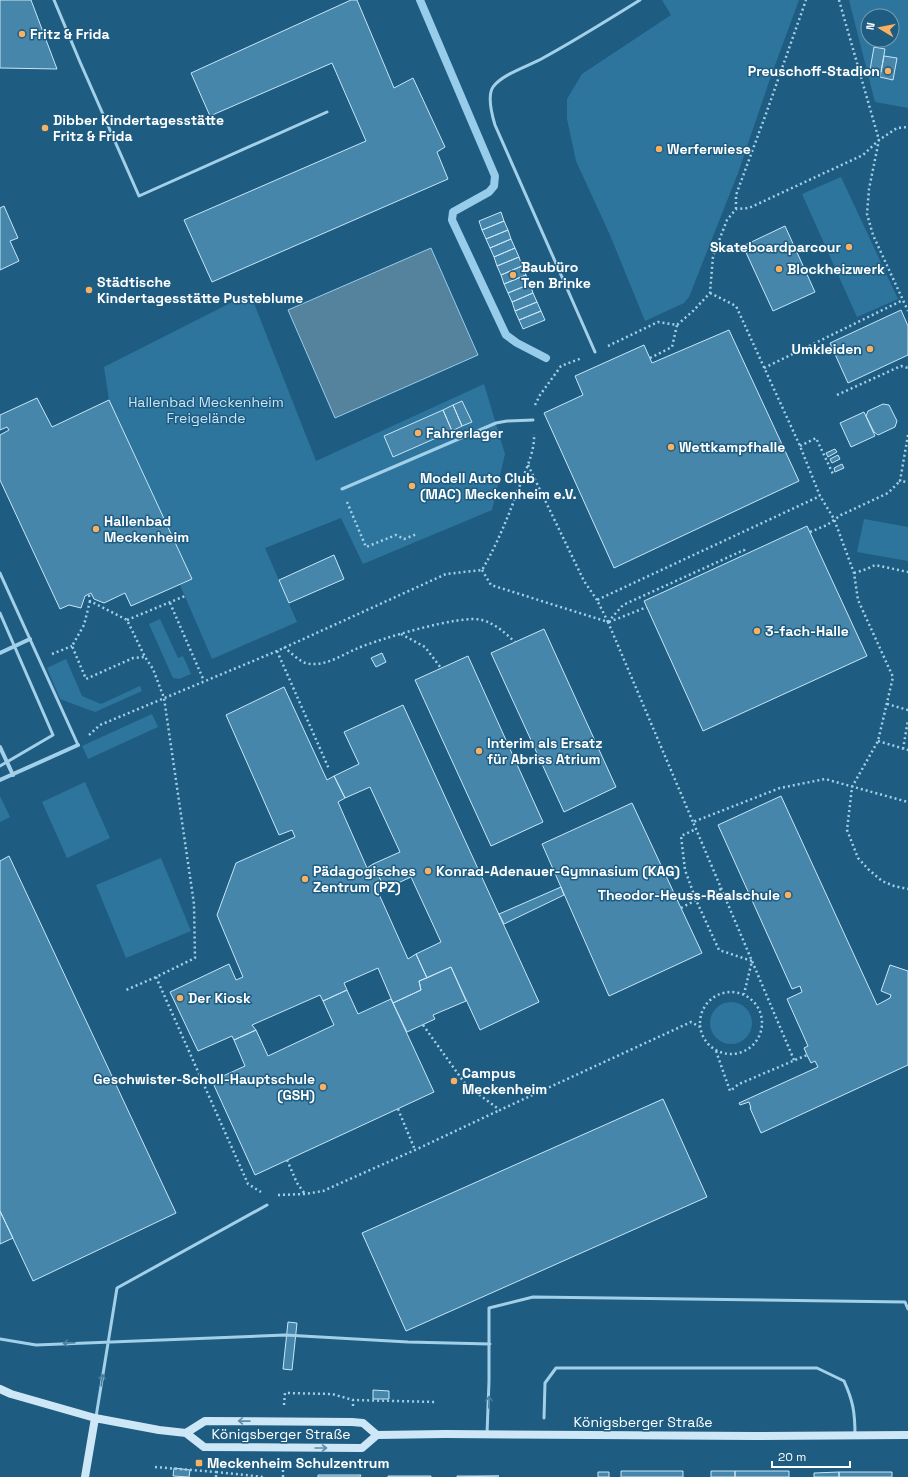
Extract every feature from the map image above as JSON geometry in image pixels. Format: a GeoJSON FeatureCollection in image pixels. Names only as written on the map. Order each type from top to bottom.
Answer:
{"type":"FeatureCollection","features":[{"type":"Feature","properties":{"kind":"street"},"geometry":{"type":"LineString","coordinates":[[0,653],[30,639]]}},
{"type":"Feature","properties":{"kind":"street"},"geometry":{"type":"LineString","coordinates":[[0,780],[78,745]]}},
{"type":"Feature","properties":{"kind":"street"},"geometry":{"type":"LineString","coordinates":[[0,747],[12,774]]}},
{"type":"Feature","properties":{"kind":"street"},"geometry":{"type":"LineString","coordinates":[[0,1389],[11,1394],[95,1418],[159,1430],[186,1433]]}},
{"type":"Feature","properties":{"kind":"street"},"geometry":{"type":"LineString","coordinates":[[85,1477],[95,1418]]}},
{"type":"Feature","properties":{"kind":"street","name":"Königsberger Straße"},"geometry":{"type":"LineString","coordinates":[[377,1435],[363,1423],[338,1422],[205,1421],[186,1433],[204,1447],[362,1448],[377,1435],[908,1435]]}},
{"type":"Feature","properties":{"kind":"lane"},"geometry":{"type":"LineString","coordinates":[[54,0],[139,196],[327,112]]}},
{"type":"Feature","properties":{"kind":"lane"},"geometry":{"type":"LineString","coordinates":[[595,352],[495,125],[490,106],[492,88],[498,80],[547,56],[591,31],[640,0]]}},
{"type":"Feature","properties":{"kind":"lane"},"geometry":{"type":"LineString","coordinates":[[342,489],[496,423],[533,420]]}},
{"type":"Feature","properties":{"kind":"lane"},"geometry":{"type":"LineString","coordinates":[[0,573],[78,745]]}},
{"type":"Feature","properties":{"kind":"lane"},"geometry":{"type":"LineString","coordinates":[[0,613],[53,735],[0,766]]}},
{"type":"Feature","properties":{"kind":"lane"},"geometry":{"type":"LineString","coordinates":[[95,1418],[100,1396],[117,1288],[267,1205]]}},
{"type":"Feature","properties":{"kind":"lane"},"geometry":{"type":"LineString","coordinates":[[488,1434],[490,1344],[489,1308],[533,1297],[905,1302],[908,1309]]}},
{"type":"Feature","properties":{"kind":"lane"},"geometry":{"type":"LineString","coordinates":[[0,1339],[36,1345],[285,1335],[408,1342],[490,1344]]}},
{"type":"Feature","properties":{"kind":"lane"},"geometry":{"type":"LineString","coordinates":[[544,1418],[545,1383],[556,1368],[817,1368],[844,1381],[852,1398],[855,1435]]}},
{"type":"Feature","properties":{"kind":"path"},"geometry":{"type":"LineString","coordinates":[[650,358],[672,347],[677,325],[710,293],[713,256],[727,220],[736,209],[736,195],[806,0]]}},
{"type":"Feature","properties":{"kind":"path"},"geometry":{"type":"LineString","coordinates":[[839,0],[879,140],[869,189],[867,214],[873,235],[908,311]]}},
{"type":"Feature","properties":{"kind":"path"},"geometry":{"type":"LineString","coordinates":[[736,209],[749,208],[864,155],[879,140],[897,128],[908,127]]}},
{"type":"Feature","properties":{"kind":"path"},"geometry":{"type":"LineString","coordinates":[[710,293],[736,306],[800,446],[820,496],[834,519],[854,573],[858,600],[893,677],[878,741],[852,787],[848,830],[858,858],[869,870],[882,881],[894,886],[908,889]]}},
{"type":"Feature","properties":{"kind":"path"},"geometry":{"type":"LineString","coordinates":[[764,368],[904,300]]}},
{"type":"Feature","properties":{"kind":"path"},"geometry":{"type":"LineString","coordinates":[[482,570],[504,528],[528,464],[534,440],[534,407],[540,395],[561,366],[595,352],[658,322],[677,325]]}},
{"type":"Feature","properties":{"kind":"path"},"geometry":{"type":"LineString","coordinates":[[837,395],[901,366],[908,368]]}},
{"type":"Feature","properties":{"kind":"path"},"geometry":{"type":"LineString","coordinates":[[810,532],[827,525],[841,514],[888,493],[900,481],[908,435]]}},
{"type":"Feature","properties":{"kind":"path"},"geometry":{"type":"LineString","coordinates":[[800,446],[816,438],[833,474]]}},
{"type":"Feature","properties":{"kind":"path"},"geometry":{"type":"LineString","coordinates":[[528,464],[584,581],[597,600],[608,622],[794,1060]]}},
{"type":"Feature","properties":{"kind":"path"},"geometry":{"type":"LineString","coordinates":[[900,481],[908,482]]}},
{"type":"Feature","properties":{"kind":"path"},"geometry":{"type":"LineString","coordinates":[[342,489],[366,547],[396,535],[404,539],[416,534]]}},
{"type":"Feature","properties":{"kind":"path"},"geometry":{"type":"LineString","coordinates":[[597,600],[820,496]]}},
{"type":"Feature","properties":{"kind":"path"},"geometry":{"type":"LineString","coordinates":[[608,622],[624,606],[744,550],[746,554]]}},
{"type":"Feature","properties":{"kind":"path"},"geometry":{"type":"LineString","coordinates":[[854,573],[875,565],[908,572]]}},
{"type":"Feature","properties":{"kind":"path"},"geometry":{"type":"LineString","coordinates":[[482,570],[491,585],[608,622],[647,607]]}},
{"type":"Feature","properties":{"kind":"path"},"geometry":{"type":"LineString","coordinates":[[78,745],[100,725],[277,651],[446,574],[482,570]]}},
{"type":"Feature","properties":{"kind":"path"},"geometry":{"type":"LineString","coordinates":[[39,659],[72,646],[84,625],[90,601],[89,595]]}},
{"type":"Feature","properties":{"kind":"path"},"geometry":{"type":"LineString","coordinates":[[127,620],[185,596]]}},
{"type":"Feature","properties":{"kind":"path"},"geometry":{"type":"LineString","coordinates":[[90,601],[127,620],[146,657],[154,669],[164,698],[194,904],[195,958],[156,978],[126,990]]}},
{"type":"Feature","properties":{"kind":"path"},"geometry":{"type":"LineString","coordinates":[[170,603],[204,681]]}},
{"type":"Feature","properties":{"kind":"path"},"geometry":{"type":"LineString","coordinates":[[284,647],[304,663],[321,664],[371,643],[456,620],[482,620],[502,629],[515,642]]}},
{"type":"Feature","properties":{"kind":"path"},"geometry":{"type":"LineString","coordinates":[[401,634],[425,647],[441,668]]}},
{"type":"Feature","properties":{"kind":"path"},"geometry":{"type":"LineString","coordinates":[[72,646],[86,679],[133,658],[146,657]]}},
{"type":"Feature","properties":{"kind":"path"},"geometry":{"type":"LineString","coordinates":[[277,651],[329,769]]}},
{"type":"Feature","properties":{"kind":"path"},"geometry":{"type":"LineString","coordinates":[[887,704],[908,710]]}},
{"type":"Feature","properties":{"kind":"path"},"geometry":{"type":"LineString","coordinates":[[903,749],[908,720]]}},
{"type":"Feature","properties":{"kind":"path"},"geometry":{"type":"LineString","coordinates":[[878,741],[908,750]]}},
{"type":"Feature","properties":{"kind":"path"},"geometry":{"type":"LineString","coordinates":[[693,822],[780,788],[825,779],[908,802]]}},
{"type":"Feature","properties":{"kind":"path"},"geometry":{"type":"LineString","coordinates":[[696,829],[681,836],[685,870],[696,900],[719,950],[752,961]]}},
{"type":"Feature","properties":{"kind":"path"},"geometry":{"type":"LineString","coordinates":[[681,908],[721,889]]}},
{"type":"Feature","properties":{"kind":"path"},"geometry":{"type":"LineString","coordinates":[[744,994],[752,961]]}},
{"type":"Feature","properties":{"kind":"path"},"geometry":{"type":"LineString","coordinates":[[156,978],[248,1184],[269,1196],[305,1194],[323,1191],[691,1022],[700,1027]]}},
{"type":"Feature","properties":{"kind":"path"},"geometry":{"type":"LineString","coordinates":[[733,991],[744,994],[754,1001],[760,1011],[762,1022],[760,1034],[755,1043],[746,1051],[736,1054],[726,1054],[716,1051],[708,1045],[703,1037],[700,1027],[700,1016],[704,1005],[712,997],[722,992],[733,991]]}},
{"type":"Feature","properties":{"kind":"path"},"geometry":{"type":"LineString","coordinates":[[423,1025],[466,1085],[500,1110]]}},
{"type":"Feature","properties":{"kind":"path"},"geometry":{"type":"LineString","coordinates":[[716,1051],[730,1091],[739,1084],[807,1055]]}},
{"type":"Feature","properties":{"kind":"path"},"geometry":{"type":"LineString","coordinates":[[398,1109],[415,1150]]}},
{"type":"Feature","properties":{"kind":"path"},"geometry":{"type":"LineString","coordinates":[[287,1160],[297,1183],[305,1194]]}},
{"type":"Feature","properties":{"kind":"path"},"geometry":{"type":"LineString","coordinates":[[267,1205],[269,1196]]}},
{"type":"Feature","properties":{"kind":"path"},"geometry":{"type":"LineString","coordinates":[[284,1406],[284,1392],[332,1394],[353,1400],[436,1402]]}},
{"type":"Feature","properties":{"kind":"path"},"geometry":{"type":"LineString","coordinates":[[283,1464],[283,1477]]}},
{"type":"Feature","properties":{"kind":"path"},"geometry":{"type":"LineString","coordinates":[[155,1466],[264,1477]]}},
{"type":"Feature","properties":{"kind":"path"},"geometry":{"type":"LineString","coordinates":[[216,1472],[216,1477]]}},
{"type":"Feature","properties":{"kind":"green space","name":"Werferwiese"},"geometry":{"type":"Polygon","coordinates":[[[662,0],[799,0],[738,173],[689,297],[684,303],[645,321],[610,235],[576,161],[567,119],[567,99],[582,74],[671,15],[662,0]]]}},
{"type":"Feature","properties":{"kind":"green space","name":"Preuschoff-Stadion"},"geometry":{"type":"Polygon","coordinates":[[[849,0],[908,0],[908,108],[875,102],[861,48],[900,48],[900,8],[860,8],[860,43],[849,0]]]}},
{"type":"Feature","properties":{"kind":"green space","name":"Skateboardparcour"},"geometry":{"type":"Polygon","coordinates":[[[841,177],[898,299],[857,317],[802,194],[841,177]]]}},
{"type":"Feature","properties":{"kind":"green space","name":"Hallenbad Meckenheim Freigelände"},"geometry":{"type":"Polygon","coordinates":[[[250,293],[316,461],[484,384],[505,454],[492,510],[363,564],[341,518],[265,548],[297,622],[212,659],[180,585],[192,579],[109,400],[104,367],[250,293]]]}},
{"type":"Feature","properties":{"kind":"green space"},"geometry":{"type":"Polygon","coordinates":[[[864,519],[908,527],[908,561],[857,552],[864,519]]]}},
{"type":"Feature","properties":{"kind":"green space"},"geometry":{"type":"Polygon","coordinates":[[[160,619],[178,658],[183,656],[191,674],[179,679],[173,678],[149,624],[160,619]]]}},
{"type":"Feature","properties":{"kind":"green space"},"geometry":{"type":"Polygon","coordinates":[[[66,659],[82,696],[101,704],[140,686],[142,691],[95,712],[60,699],[47,668],[66,659]]]}},
{"type":"Feature","properties":{"kind":"green space"},"geometry":{"type":"Polygon","coordinates":[[[152,714],[158,727],[88,759],[82,746],[152,714]]]}},
{"type":"Feature","properties":{"kind":"green space"},"geometry":{"type":"Polygon","coordinates":[[[85,782],[110,838],[67,858],[42,802],[85,782]]]}},
{"type":"Feature","properties":{"kind":"green space"},"geometry":{"type":"Polygon","coordinates":[[[0,796],[10,817],[0,822],[0,796]]]}},
{"type":"Feature","properties":{"kind":"green space"},"geometry":{"type":"Polygon","coordinates":[[[161,858],[191,931],[126,958],[96,885],[161,858]]]}},
{"type":"Feature","properties":{"kind":"green space"},"geometry":{"type":"Polygon","coordinates":[[[727,1002],[735,1002],[743,1005],[749,1011],[752,1023],[749,1035],[743,1041],[735,1044],[727,1044],[719,1041],[713,1035],[710,1027],[710,1019],[713,1011],[719,1005],[727,1002]]]}},
{"type":"Feature","properties":{"kind":"shaded area"},"geometry":{"type":"Polygon","coordinates":[[[431,248],[478,355],[335,418],[288,310],[431,248]]]}},
{"type":"Feature","properties":{"kind":"building","name":"Fritz & Frida"},"geometry":{"type":"Polygon","coordinates":[[[0,0],[31,0],[57,69],[0,68],[0,0]]]}},
{"type":"Feature","properties":{"kind":"building"},"geometry":{"type":"Polygon","coordinates":[[[351,0],[357,0],[394,88],[413,78],[445,147],[437,152],[448,179],[212,282],[184,220],[366,141],[332,63],[210,116],[191,73],[351,0]]]}},
{"type":"Feature","properties":{"kind":"building"},"geometry":{"type":"Polygon","coordinates":[[[874,48],[885,49],[881,72],[870,70],[874,48]]]}},
{"type":"Feature","properties":{"kind":"building"},"geometry":{"type":"Polygon","coordinates":[[[884,56],[897,58],[893,80],[880,77],[884,56]]]}},
{"type":"Feature","properties":{"kind":"building"},"geometry":{"type":"Polygon","coordinates":[[[4,206],[18,238],[10,241],[19,261],[0,270],[0,208],[4,206]]]}},
{"type":"Feature","properties":{"kind":"building"},"geometry":{"type":"Polygon","coordinates":[[[501,212],[504,221],[482,230],[479,221],[501,212]]]}},
{"type":"Feature","properties":{"kind":"building"},"geometry":{"type":"Polygon","coordinates":[[[504,221],[508,230],[486,239],[482,230],[504,221]]]}},
{"type":"Feature","properties":{"kind":"building","name":"Blockheizwerk"},"geometry":{"type":"Polygon","coordinates":[[[785,226],[815,292],[773,311],[743,246],[785,226]]]}},
{"type":"Feature","properties":{"kind":"building"},"geometry":{"type":"Polygon","coordinates":[[[508,230],[511,239],[490,248],[486,239],[508,230]]]}},
{"type":"Feature","properties":{"kind":"building"},"geometry":{"type":"Polygon","coordinates":[[[511,239],[515,248],[494,257],[490,248],[511,239]]]}},
{"type":"Feature","properties":{"kind":"building"},"geometry":{"type":"Polygon","coordinates":[[[515,248],[519,257],[497,266],[494,257],[515,248]]]}},
{"type":"Feature","properties":{"kind":"building"},"geometry":{"type":"Polygon","coordinates":[[[519,257],[522,266],[501,275],[497,266],[519,257]]]}},
{"type":"Feature","properties":{"kind":"building"},"geometry":{"type":"Polygon","coordinates":[[[522,266],[526,275],[504,284],[501,275],[522,266]]]}},
{"type":"Feature","properties":{"kind":"building"},"geometry":{"type":"Polygon","coordinates":[[[526,275],[530,284],[508,293],[504,284],[526,275]]]}},
{"type":"Feature","properties":{"kind":"building"},"geometry":{"type":"Polygon","coordinates":[[[530,284],[533,293],[512,302],[508,293],[530,284]]]}},
{"type":"Feature","properties":{"kind":"building"},"geometry":{"type":"Polygon","coordinates":[[[533,293],[537,302],[515,311],[512,302],[533,293]]]}},
{"type":"Feature","properties":{"kind":"building"},"geometry":{"type":"Polygon","coordinates":[[[537,302],[541,311],[519,320],[515,311],[537,302]]]}},
{"type":"Feature","properties":{"kind":"building","name":"Umkleiden"},"geometry":{"type":"Polygon","coordinates":[[[901,310],[908,326],[908,355],[848,383],[830,343],[901,310]]]}},
{"type":"Feature","properties":{"kind":"building"},"geometry":{"type":"Polygon","coordinates":[[[541,311],[545,320],[523,329],[519,320],[541,311]]]}},
{"type":"Feature","properties":{"kind":"building","name":"Wettkampfhalle"},"geometry":{"type":"Polygon","coordinates":[[[729,330],[799,481],[614,568],[544,413],[583,395],[575,376],[644,345],[652,363],[729,330]]]}},
{"type":"Feature","properties":{"kind":"building","name":"Hallenbad Meckenheim"},"geometry":{"type":"Polygon","coordinates":[[[37,398],[52,427],[109,400],[192,579],[131,606],[125,593],[104,603],[94,599],[91,593],[85,596],[81,608],[69,605],[60,609],[0,480],[0,435],[9,430],[7,427],[0,430],[0,415],[37,398]]]}},
{"type":"Feature","properties":{"kind":"building"},"geometry":{"type":"Polygon","coordinates":[[[462,401],[472,422],[462,426],[453,405],[462,401]]]}},
{"type":"Feature","properties":{"kind":"building"},"geometry":{"type":"Polygon","coordinates":[[[883,404],[889,405],[897,421],[895,427],[878,435],[874,432],[866,416],[868,411],[883,404]]]}},
{"type":"Feature","properties":{"kind":"building"},"geometry":{"type":"Polygon","coordinates":[[[453,405],[462,426],[452,431],[443,410],[453,405]]]}},
{"type":"Feature","properties":{"kind":"building","name":"Fahrerlager"},"geometry":{"type":"Polygon","coordinates":[[[443,410],[452,431],[393,457],[384,436],[443,410]]]}},
{"type":"Feature","properties":{"kind":"building"},"geometry":{"type":"Polygon","coordinates":[[[864,412],[875,436],[851,447],[840,423],[864,412]]]}},
{"type":"Feature","properties":{"kind":"building"},"geometry":{"type":"Polygon","coordinates":[[[835,449],[837,452],[828,457],[826,453],[835,449]]]}},
{"type":"Feature","properties":{"kind":"building"},"geometry":{"type":"Polygon","coordinates":[[[838,455],[840,459],[832,463],[830,459],[838,455]]]}},
{"type":"Feature","properties":{"kind":"building"},"geometry":{"type":"Polygon","coordinates":[[[842,464],[844,468],[835,472],[834,468],[842,464]]]}},
{"type":"Feature","properties":{"kind":"building","name":"3-fach-Halle"},"geometry":{"type":"Polygon","coordinates":[[[807,526],[867,656],[703,731],[644,601],[807,526]]]}},
{"type":"Feature","properties":{"kind":"building"},"geometry":{"type":"Polygon","coordinates":[[[334,555],[344,579],[289,603],[279,580],[334,555]]]}},
{"type":"Feature","properties":{"kind":"building","name":"Interim als Ersatz für Abriss Atrium"},"geometry":{"type":"Polygon","coordinates":[[[544,629],[616,787],[564,812],[491,653],[544,629]]]}},
{"type":"Feature","properties":{"kind":"building"},"geometry":{"type":"Polygon","coordinates":[[[382,653],[386,662],[376,667],[371,658],[382,653]]]}},
{"type":"Feature","properties":{"kind":"building","name":"Interim als Ersatz für Abriss Atrium"},"geometry":{"type":"Polygon","coordinates":[[[468,656],[543,822],[491,846],[415,680],[468,656]]]}},
{"type":"Feature","properties":{"kind":"building","name":"Pädagogisches Zentrum (PZ)"},"geometry":{"type":"Polygon","coordinates":[[[284,687],[327,780],[334,776],[345,798],[338,802],[367,868],[373,864],[385,889],[378,892],[408,959],[416,954],[427,978],[419,981],[421,990],[393,1003],[378,968],[344,983],[347,990],[323,1001],[320,995],[252,1025],[256,1030],[234,1040],[232,1036],[198,1051],[170,992],[229,964],[236,980],[243,977],[217,915],[236,863],[295,837],[292,830],[279,835],[226,715],[284,687]]]}},
{"type":"Feature","properties":{"kind":"building","name":"Konrad-Adenauer-Gymnasium (KAG)"},"geometry":{"type":"Polygon","coordinates":[[[403,705],[539,1002],[480,1030],[451,967],[427,978],[416,954],[441,942],[411,877],[385,889],[373,864],[400,852],[370,787],[345,798],[334,776],[359,764],[344,732],[403,705]]]}},
{"type":"Feature","properties":{"kind":"building","name":"Theodor-Heuss-Realschule"},"geometry":{"type":"Polygon","coordinates":[[[781,796],[877,1005],[890,998],[891,995],[881,991],[890,965],[908,971],[908,1065],[761,1133],[750,1108],[749,1102],[740,1105],[739,1103],[818,1067],[815,1061],[811,1063],[807,1055],[804,1048],[808,1046],[787,999],[802,992],[800,986],[792,989],[718,825],[781,796]]]}},
{"type":"Feature","properties":{"kind":"building"},"geometry":{"type":"Polygon","coordinates":[[[632,803],[702,953],[609,996],[542,844],[632,803]]]}},
{"type":"Feature","properties":{"kind":"building"},"geometry":{"type":"Polygon","coordinates":[[[9,856],[176,1213],[33,1281],[0,1211],[0,861],[9,856]]]}},
{"type":"Feature","properties":{"kind":"building"},"geometry":{"type":"Polygon","coordinates":[[[561,887],[564,895],[504,924],[499,914],[561,887]]]}},
{"type":"Feature","properties":{"kind":"building"},"geometry":{"type":"Polygon","coordinates":[[[451,967],[466,1001],[433,1015],[435,1019],[407,1032],[393,1003],[421,990],[419,981],[451,967]]]}},
{"type":"Feature","properties":{"kind":"building","name":"Geschwister-Scholl-Hauptschule (GSH)"},"geometry":{"type":"Polygon","coordinates":[[[347,990],[358,1014],[391,999],[434,1092],[255,1175],[212,1081],[245,1066],[234,1040],[256,1030],[268,1056],[334,1025],[323,1001],[347,990]]]}},
{"type":"Feature","properties":{"kind":"building"},"geometry":{"type":"Polygon","coordinates":[[[663,1099],[707,1197],[406,1331],[362,1233],[663,1099]]]}},
{"type":"Feature","properties":{"kind":"building"},"geometry":{"type":"Polygon","coordinates":[[[0,1211],[13,1238],[0,1244],[0,1211]]]}},
{"type":"Feature","properties":{"kind":"building"},"geometry":{"type":"Polygon","coordinates":[[[288,1322],[297,1323],[292,1370],[283,1369],[288,1322]]]}},
{"type":"Feature","properties":{"kind":"building"},"geometry":{"type":"Polygon","coordinates":[[[373,1390],[389,1391],[389,1399],[373,1399],[373,1390]]]}},
{"type":"Feature","properties":{"kind":"building"},"geometry":{"type":"Polygon","coordinates":[[[174,1468],[190,1470],[189,1477],[173,1476],[174,1468]]]}},
{"type":"Feature","properties":{"kind":"building"},"geometry":{"type":"Polygon","coordinates":[[[621,1471],[683,1471],[683,1477],[621,1477],[621,1471]]]}},
{"type":"Feature","properties":{"kind":"building"},"geometry":{"type":"Polygon","coordinates":[[[711,1471],[735,1471],[735,1477],[711,1477],[711,1471]]]}},
{"type":"Feature","properties":{"kind":"building"},"geometry":{"type":"Polygon","coordinates":[[[735,1471],[789,1471],[789,1477],[735,1477],[735,1471]]]}},
{"type":"Feature","properties":{"kind":"building"},"geometry":{"type":"Polygon","coordinates":[[[598,1472],[609,1472],[609,1477],[598,1477],[598,1472]]]}},
{"type":"Feature","properties":{"kind":"building"},"geometry":{"type":"Polygon","coordinates":[[[839,1472],[892,1472],[892,1477],[839,1477],[839,1472]]]}},
{"type":"Feature","properties":{"kind":"building"},"geometry":{"type":"Polygon","coordinates":[[[839,1472],[839,1477],[814,1477],[814,1473],[839,1472]]]}},
{"type":"Feature","properties":{"kind":"building"},"geometry":{"type":"Polygon","coordinates":[[[318,1475],[361,1475],[360,1477],[318,1477],[318,1475]]]}},
{"type":"Feature","properties":{"kind":"building"},"geometry":{"type":"Polygon","coordinates":[[[431,1476],[431,1477],[388,1477],[431,1476]]]}},
{"type":"Feature","properties":{"kind":"building"},"geometry":{"type":"Polygon","coordinates":[[[457,1476],[499,1476],[457,1477],[457,1476]]]}},
{"type":"Feature","properties":{"kind":"waterway"},"geometry":{"type":"LineString","coordinates":[[420,0],[495,176],[494,186],[489,192],[453,212],[452,220],[506,335],[517,343],[546,358]]}},
{"type":"Feature","properties":{"kind":"place","name":"Fritz & Frida"},"geometry":{"type":"Point","coordinates":[22,34]}},
{"type":"Feature","properties":{"kind":"place","name":"Preuschoff-Stadion"},"geometry":{"type":"Point","coordinates":[888,71]}},
{"type":"Feature","properties":{"kind":"place","name":"Dibber Kindertagesstätte Fritz & Frida"},"geometry":{"type":"Point","coordinates":[45,128]}},
{"type":"Feature","properties":{"kind":"place","name":"Werferwiese"},"geometry":{"type":"Point","coordinates":[659,149]}},
{"type":"Feature","properties":{"kind":"place","name":"Skateboardparcour"},"geometry":{"type":"Point","coordinates":[849,247]}},
{"type":"Feature","properties":{"kind":"place","name":"Blockheizwerk"},"geometry":{"type":"Point","coordinates":[779,269]}},
{"type":"Feature","properties":{"kind":"place","name":"Baubüro Ten Brinke"},"geometry":{"type":"Point","coordinates":[513,275]}},
{"type":"Feature","properties":{"kind":"place","name":"Städtische Kindertagesstätte Pusteblume"},"geometry":{"type":"Point","coordinates":[89,290]}},
{"type":"Feature","properties":{"kind":"place","name":"Umkleiden"},"geometry":{"type":"Point","coordinates":[870,349]}},
{"type":"Feature","properties":{"kind":"place","name":"Fahrerlager"},"geometry":{"type":"Point","coordinates":[418,433]}},
{"type":"Feature","properties":{"kind":"place","name":"Wettkampfhalle"},"geometry":{"type":"Point","coordinates":[671,447]}},
{"type":"Feature","properties":{"kind":"place","name":"Modell Auto Club (MAC) Meckenheim e.V."},"geometry":{"type":"Point","coordinates":[412,486]}},
{"type":"Feature","properties":{"kind":"place","name":"Hallenbad Meckenheim"},"geometry":{"type":"Point","coordinates":[96,529]}},
{"type":"Feature","properties":{"kind":"place","name":"3-fach-Halle"},"geometry":{"type":"Point","coordinates":[757,631]}},
{"type":"Feature","properties":{"kind":"place","name":"Interim als Ersatz für Abriss Atrium"},"geometry":{"type":"Point","coordinates":[479,751]}},
{"type":"Feature","properties":{"kind":"place","name":"Konrad-Adenauer-Gymnasium (KAG)"},"geometry":{"type":"Point","coordinates":[428,871]}},
{"type":"Feature","properties":{"kind":"place","name":"Pädagogisches Zentrum (PZ)"},"geometry":{"type":"Point","coordinates":[305,879]}},
{"type":"Feature","properties":{"kind":"place","name":"Theodor-Heuss-Realschule"},"geometry":{"type":"Point","coordinates":[788,895]}},
{"type":"Feature","properties":{"kind":"place","name":"Der Kiosk"},"geometry":{"type":"Point","coordinates":[180,998]}},
{"type":"Feature","properties":{"kind":"place","name":"Campus Meckenheim"},"geometry":{"type":"Point","coordinates":[454,1081]}},
{"type":"Feature","properties":{"kind":"place","name":"Geschwister-Scholl-Hauptschule (GSH)"},"geometry":{"type":"Point","coordinates":[323,1087]}},
{"type":"Feature","properties":{"kind":"place","name":"Meckenheim Schulzentrum"},"geometry":{"type":"Point","coordinates":[199,1463]}}]}
